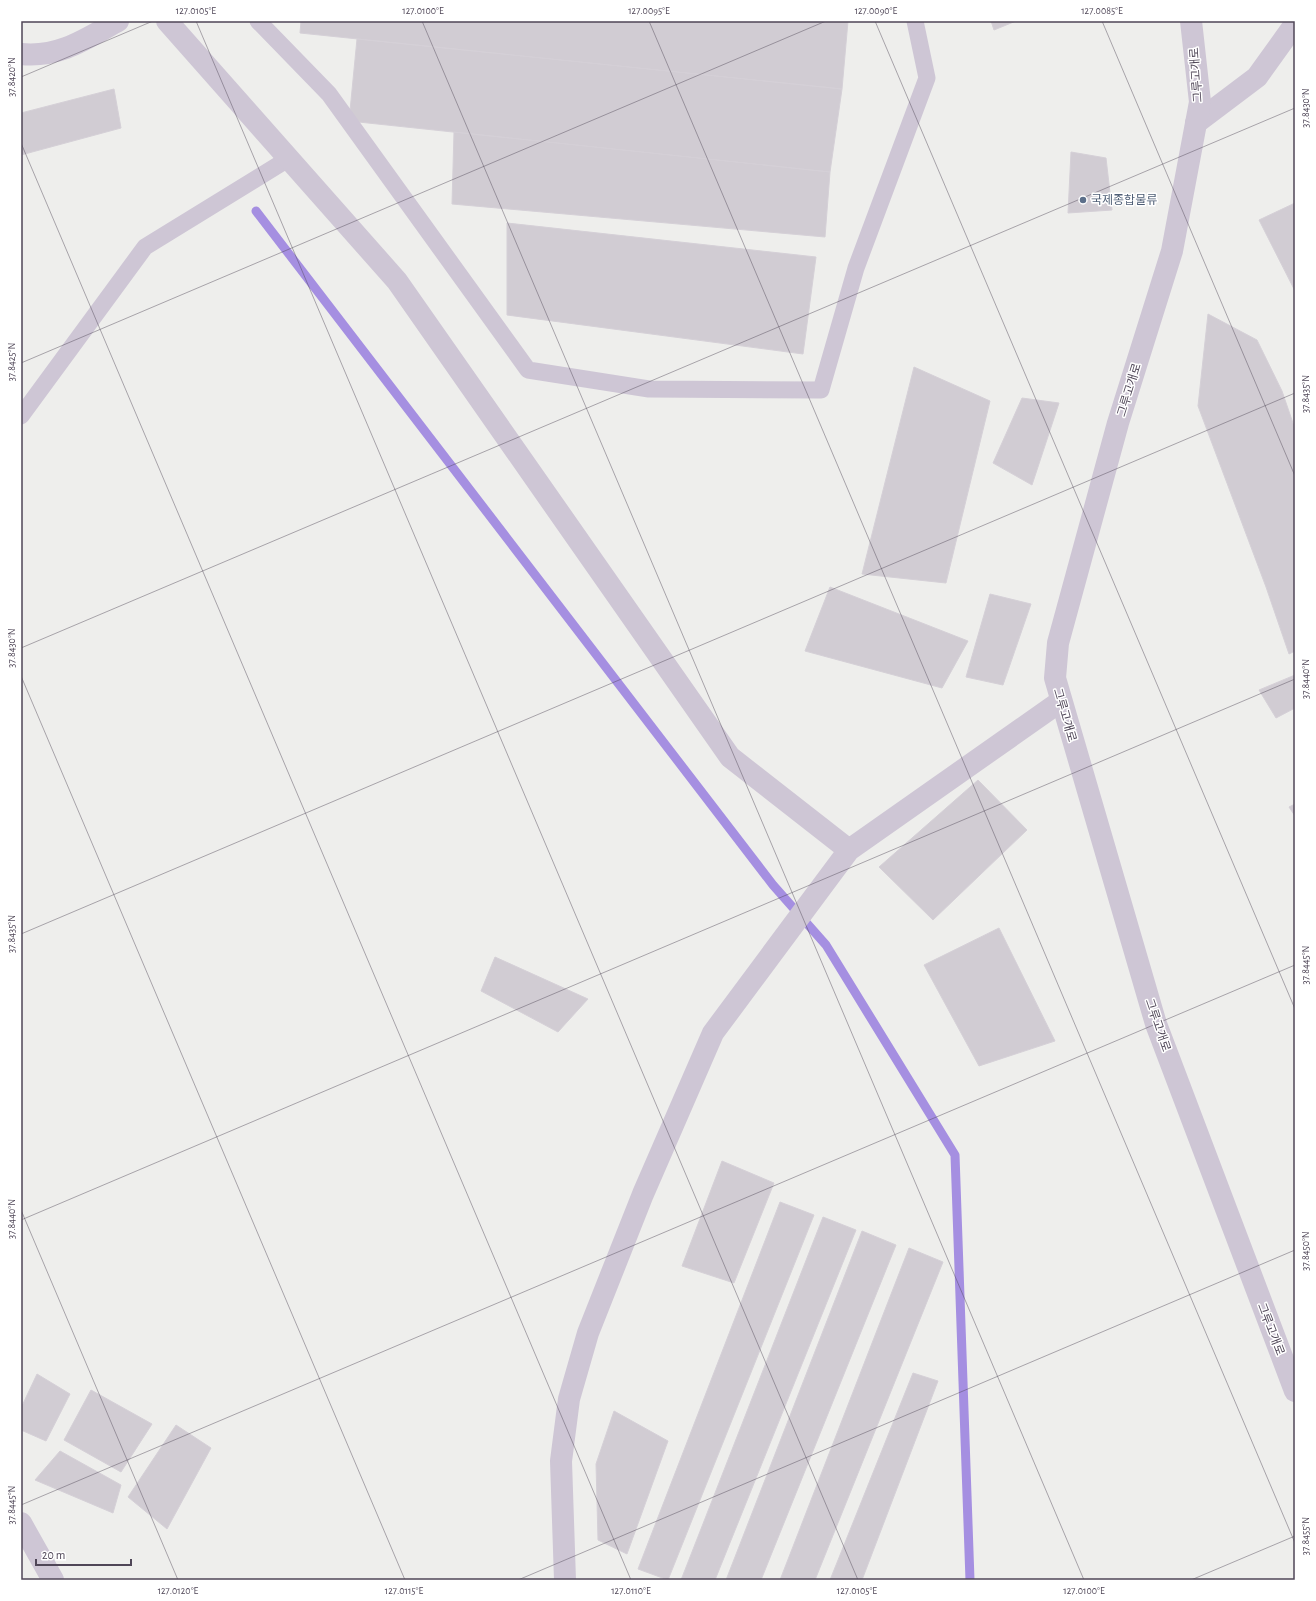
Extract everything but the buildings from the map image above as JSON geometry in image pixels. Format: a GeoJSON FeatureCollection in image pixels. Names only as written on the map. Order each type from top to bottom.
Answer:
{"type":"FeatureCollection","features":[{"type":"Feature","properties":{"kind":"street"},"geometry":{"type":"LineString","coordinates":[[21,54],[38,56],[73,46],[118,21]]}},
{"type":"Feature","properties":{"kind":"street"},"geometry":{"type":"LineString","coordinates":[[167,21],[397,281],[730,757],[849,850]]}},
{"type":"Feature","properties":{"kind":"street","name":"그루고개로"},"geometry":{"type":"LineString","coordinates":[[1191,21],[1200,102],[1172,251],[1118,422],[1058,642],[1055,678],[1156,1024],[1295,1391]]}},
{"type":"Feature","properties":{"kind":"street"},"geometry":{"type":"LineString","coordinates":[[1196,123],[1258,77],[1295,24]]}},
{"type":"Feature","properties":{"kind":"street"},"geometry":{"type":"LineString","coordinates":[[565,1580],[561,1460],[569,1399],[588,1333],[643,1194],[713,1033],[849,850],[1062,702]]}},
{"type":"Feature","properties":{"kind":"street"},"geometry":{"type":"LineString","coordinates":[[21,1523],[53,1580]]}},
{"type":"Feature","properties":{"kind":"lane"},"geometry":{"type":"LineString","coordinates":[[258,21],[329,94],[528,370],[649,389],[813,390],[821,390],[856,268],[928,78],[915,21]]}},
{"type":"Feature","properties":{"kind":"lane"},"geometry":{"type":"LineString","coordinates":[[21,416],[145,247],[288,159]]}},
{"type":"Feature","properties":{"kind":"waterway"},"geometry":{"type":"LineString","coordinates":[[256,211],[773,885],[826,945],[955,1155],[970,1580]]}},
{"type":"Feature","properties":{"kind":"place","name":"국제종합물류"},"geometry":{"type":"Point","coordinates":[1083,200]}}]}
